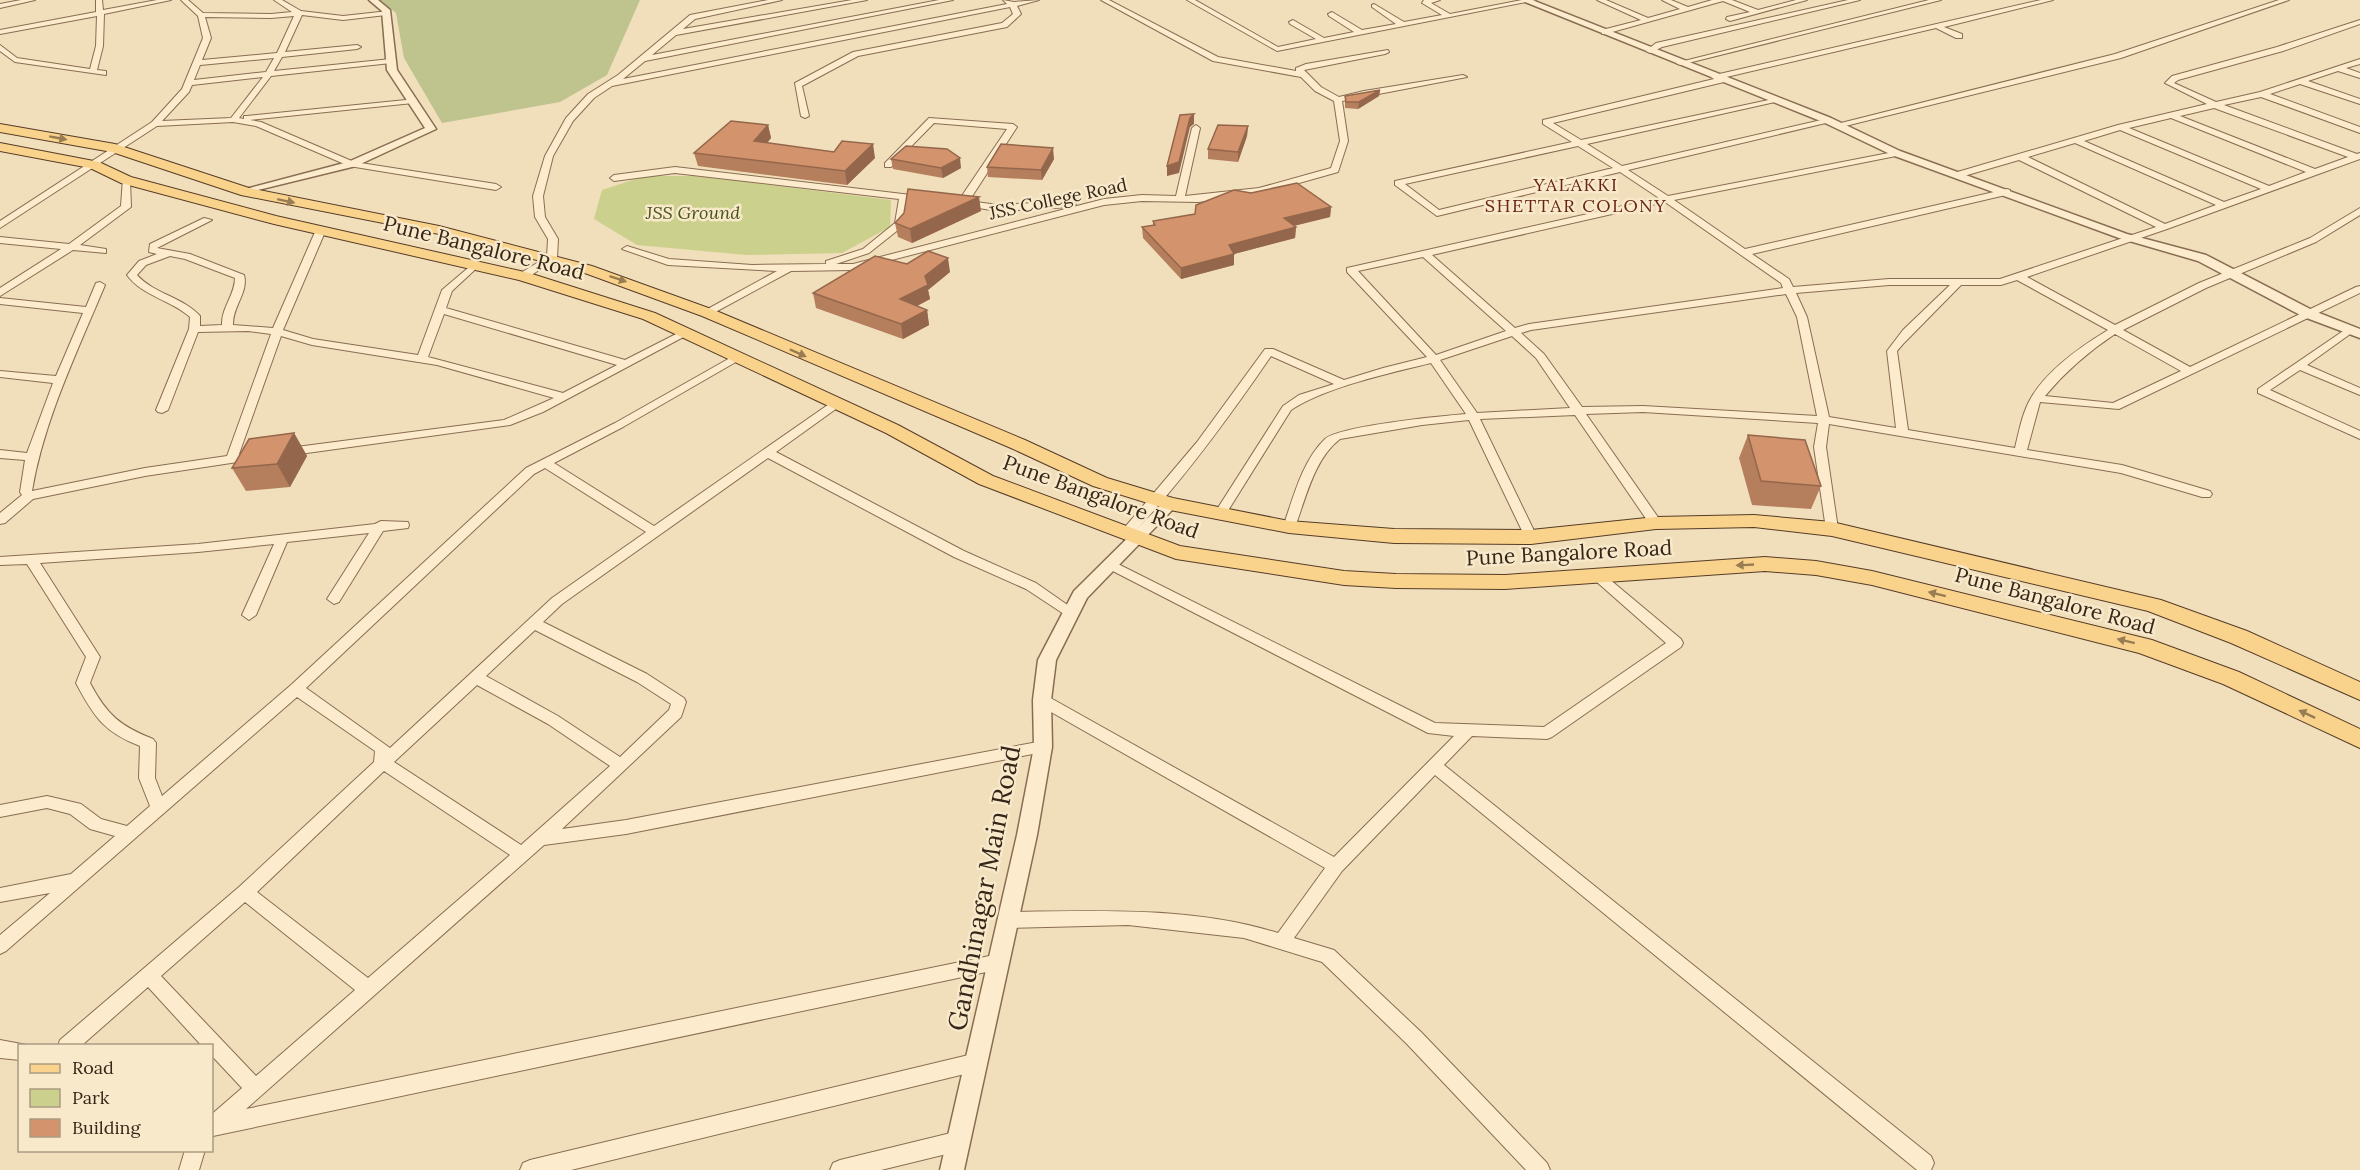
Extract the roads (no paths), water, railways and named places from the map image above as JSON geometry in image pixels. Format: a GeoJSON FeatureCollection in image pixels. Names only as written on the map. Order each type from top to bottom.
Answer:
{"type":"FeatureCollection","features":[{"type":"Feature","properties":{"kind":"main road","name":"Pune Bangalore Road"},"geometry":{"type":"LineString","coordinates":[[0,128],[115,148],[246,192],[439,230],[552,258],[648,289],[1018,444],[1100,482],[1164,502],[1289,527],[1394,536],[1531,537],[1656,523],[1754,521],[1832,529],[2153,605],[2239,637],[2360,692]]}},
{"type":"Feature","properties":{"kind":"main road","name":"Pune Bangalore Road"},"geometry":{"type":"LineString","coordinates":[[0,147],[94,165],[126,180],[320,232],[523,276],[648,316],[892,429],[986,480],[1176,552],[1344,578],[1505,582],[1766,564],[1816,568],[1872,578],[2144,646],[2231,678],[2360,739]]}},
{"type":"Feature","properties":{"kind":"street"},"geometry":{"type":"LineString","coordinates":[[0,6],[32,0]]}},
{"type":"Feature","properties":{"kind":"street"},"geometry":{"type":"LineString","coordinates":[[92,72],[97,62],[101,40],[99,0]]}},
{"type":"Feature","properties":{"kind":"street"},"geometry":{"type":"LineString","coordinates":[[0,32],[168,0]]}},
{"type":"Feature","properties":{"kind":"street"},"geometry":{"type":"LineString","coordinates":[[0,225],[155,124],[189,83],[207,38],[201,15],[184,0]]}},
{"type":"Feature","properties":{"kind":"street"},"geometry":{"type":"LineString","coordinates":[[277,0],[299,13]]}},
{"type":"Feature","properties":{"kind":"street"},"geometry":{"type":"LineString","coordinates":[[246,192],[352,164],[431,129],[392,70],[386,13],[373,0]]}},
{"type":"Feature","properties":{"kind":"street"},"geometry":{"type":"LineString","coordinates":[[523,276],[552,258],[553,239],[540,217],[538,196],[549,156],[569,120],[591,96],[642,59],[693,16],[779,0]]}},
{"type":"Feature","properties":{"kind":"street"},"geometry":{"type":"LineString","coordinates":[[673,33],[864,0]]}},
{"type":"Feature","properties":{"kind":"street"},"geometry":{"type":"LineString","coordinates":[[642,59],[950,0]]}},
{"type":"Feature","properties":{"kind":"street"},"geometry":{"type":"LineString","coordinates":[[610,84],[1009,2],[1036,0]]}},
{"type":"Feature","properties":{"kind":"street"},"geometry":{"type":"LineString","coordinates":[[1104,0],[1216,59],[1305,75]]}},
{"type":"Feature","properties":{"kind":"street"},"geometry":{"type":"LineString","coordinates":[[1190,0],[1277,49],[1528,0],[1718,79],[1832,122],[1896,153],[2132,238],[2202,258],[2309,314],[2355,332]]}},
{"type":"Feature","properties":{"kind":"street"},"geometry":{"type":"LineString","coordinates":[[1437,0],[1424,2],[1449,16]]}},
{"type":"Feature","properties":{"kind":"street"},"geometry":{"type":"LineString","coordinates":[[1600,0],[1647,20]]}},
{"type":"Feature","properties":{"kind":"street"},"geometry":{"type":"LineString","coordinates":[[1665,0],[1688,9]]}},
{"type":"Feature","properties":{"kind":"street"},"geometry":{"type":"LineString","coordinates":[[1605,32],[1720,0]]}},
{"type":"Feature","properties":{"kind":"street"},"geometry":{"type":"LineString","coordinates":[[1726,0],[1758,12]]}},
{"type":"Feature","properties":{"kind":"street"},"geometry":{"type":"LineString","coordinates":[[1730,19],[1804,0]]}},
{"type":"Feature","properties":{"kind":"street"},"geometry":{"type":"LineString","coordinates":[[1650,51],[1659,45],[1857,0]]}},
{"type":"Feature","properties":{"kind":"street"},"geometry":{"type":"LineString","coordinates":[[1680,63],[1938,0]]}},
{"type":"Feature","properties":{"kind":"street"},"geometry":{"type":"LineString","coordinates":[[1832,529],[1820,447],[1824,420],[1802,316],[1785,281],[1667,199],[1546,122],[2050,0]]}},
{"type":"Feature","properties":{"kind":"street"},"geometry":{"type":"LineString","coordinates":[[1775,100],[1398,183],[1437,213],[1620,168],[2118,56],[2286,0]]}},
{"type":"Feature","properties":{"kind":"street"},"geometry":{"type":"LineString","coordinates":[[805,116],[798,85],[831,66],[856,54],[1004,26],[1017,14],[1009,2]]}},
{"type":"Feature","properties":{"kind":"street"},"geometry":{"type":"LineString","coordinates":[[1374,6],[1403,25]]}},
{"type":"Feature","properties":{"kind":"street"},"geometry":{"type":"LineString","coordinates":[[201,15],[271,16],[299,13],[343,18],[386,13]]}},
{"type":"Feature","properties":{"kind":"street"},"geometry":{"type":"LineString","coordinates":[[233,120],[251,101],[268,74],[299,13]]}},
{"type":"Feature","properties":{"kind":"street"},"geometry":{"type":"LineString","coordinates":[[1332,14],[1362,33]]}},
{"type":"Feature","properties":{"kind":"street"},"geometry":{"type":"LineString","coordinates":[[1293,22],[1322,40]]}},
{"type":"Feature","properties":{"kind":"street"},"geometry":{"type":"LineString","coordinates":[[2358,157],[2215,105],[2175,88],[2169,83],[2170,80],[2280,49],[2360,22]]}},
{"type":"Feature","properties":{"kind":"street"},"geometry":{"type":"LineString","coordinates":[[1939,27],[1959,36]]}},
{"type":"Feature","properties":{"kind":"street"},"geometry":{"type":"LineString","coordinates":[[0,47],[15,60],[103,73]]}},
{"type":"Feature","properties":{"kind":"street"},"geometry":{"type":"LineString","coordinates":[[197,63],[357,47]]}},
{"type":"Feature","properties":{"kind":"street"},"geometry":{"type":"LineString","coordinates":[[1385,52],[1306,66],[1299,70],[1318,89],[1338,100],[1364,93],[1463,77]]}},
{"type":"Feature","properties":{"kind":"street"},"geometry":{"type":"LineString","coordinates":[[1957,175],[2121,127],[2262,94],[2360,60]]}},
{"type":"Feature","properties":{"kind":"street"},"geometry":{"type":"LineString","coordinates":[[189,83],[391,61]]}},
{"type":"Feature","properties":{"kind":"street"},"geometry":{"type":"LineString","coordinates":[[2337,68],[2360,76]]}},
{"type":"Feature","properties":{"kind":"street"},"geometry":{"type":"LineString","coordinates":[[2300,81],[2360,102]]}},
{"type":"Feature","properties":{"kind":"street"},"geometry":{"type":"LineString","coordinates":[[2262,94],[2360,130]]}},
{"type":"Feature","properties":{"kind":"street","name":"JSS College Road"},"geometry":{"type":"LineString","coordinates":[[627,249],[668,262],[752,268],[852,267],[1104,202],[1142,198],[1197,199],[1260,191],[1335,170],[1344,141],[1338,100]]}},
{"type":"Feature","properties":{"kind":"street"},"geometry":{"type":"LineString","coordinates":[[155,124],[233,120],[413,101]]}},
{"type":"Feature","properties":{"kind":"street"},"geometry":{"type":"LineString","coordinates":[[2171,115],[2313,172]]}},
{"type":"Feature","properties":{"kind":"street"},"geometry":{"type":"LineString","coordinates":[[233,120],[258,124],[352,164],[496,187]]}},
{"type":"Feature","properties":{"kind":"street"},"geometry":{"type":"LineString","coordinates":[[888,165],[932,120],[1013,127],[958,203],[998,207],[1104,202]]}},
{"type":"Feature","properties":{"kind":"street"},"geometry":{"type":"LineString","coordinates":[[2121,127],[2269,189]]}},
{"type":"Feature","properties":{"kind":"street"},"geometry":{"type":"LineString","coordinates":[[1180,199],[1196,128]]}},
{"type":"Feature","properties":{"kind":"street"},"geometry":{"type":"LineString","coordinates":[[2075,140],[2223,205]]}},
{"type":"Feature","properties":{"kind":"street"},"geometry":{"type":"LineString","coordinates":[[1531,537],[1473,416],[1434,358],[1351,270],[1667,199],[1896,153]]}},
{"type":"Feature","properties":{"kind":"street"},"geometry":{"type":"LineString","coordinates":[[2019,156],[2164,227]]}},
{"type":"Feature","properties":{"kind":"street"},"geometry":{"type":"LineString","coordinates":[[1220,514],[1287,408],[1303,397],[1344,384],[1529,327],[1790,290],[1889,282],[1957,284],[2001,282],[2164,227],[2358,157]]}},
{"type":"Feature","properties":{"kind":"street"},"geometry":{"type":"LineString","coordinates":[[614,178],[688,167],[934,200]]}},
{"type":"Feature","properties":{"kind":"street"},"geometry":{"type":"LineString","coordinates":[[0,293],[71,247],[126,207],[126,180]]}},
{"type":"Feature","properties":{"kind":"street"},"geometry":{"type":"LineString","coordinates":[[1746,252],[2007,192]]}},
{"type":"Feature","properties":{"kind":"street"},"geometry":{"type":"LineString","coordinates":[[817,267],[866,251],[900,224],[904,196]]}},
{"type":"Feature","properties":{"kind":"street"},"geometry":{"type":"LineString","coordinates":[[2020,453],[2036,398],[2066,363],[2112,329],[2231,274],[2317,238],[2360,211]]}},
{"type":"Feature","properties":{"kind":"street"},"geometry":{"type":"LineString","coordinates":[[207,220],[153,246],[155,252],[187,256],[240,277],[240,286],[226,317],[228,328]]}},
{"type":"Feature","properties":{"kind":"street"},"geometry":{"type":"LineString","coordinates":[[232,458],[277,332],[320,232]]}},
{"type":"Feature","properties":{"kind":"street"},"geometry":{"type":"LineString","coordinates":[[0,240],[103,251]]}},
{"type":"Feature","properties":{"kind":"street"},"geometry":{"type":"LineString","coordinates":[[1424,253],[1540,356],[1656,523]]}},
{"type":"Feature","properties":{"kind":"street"},"geometry":{"type":"LineString","coordinates":[[162,410],[195,329],[195,316],[176,300],[141,285],[132,275],[136,267],[143,262],[167,254]]}},
{"type":"Feature","properties":{"kind":"street"},"geometry":{"type":"LineString","coordinates":[[422,359],[442,310],[447,290],[475,265]]}},
{"type":"Feature","properties":{"kind":"street"},"geometry":{"type":"LineString","coordinates":[[708,313],[789,268]]}},
{"type":"Feature","properties":{"kind":"street"},"geometry":{"type":"LineString","coordinates":[[2018,276],[2188,370]]}},
{"type":"Feature","properties":{"kind":"street"},"geometry":{"type":"LineString","coordinates":[[1902,433],[1892,351],[1908,328],[1940,303],[1957,284]]}},
{"type":"Feature","properties":{"kind":"street"},"geometry":{"type":"LineString","coordinates":[[28,496],[26,492],[32,457],[60,380],[100,285]]}},
{"type":"Feature","properties":{"kind":"street"},"geometry":{"type":"LineString","coordinates":[[2036,398],[2115,406],[2360,290]]}},
{"type":"Feature","properties":{"kind":"street"},"geometry":{"type":"LineString","coordinates":[[0,301],[89,310]]}},
{"type":"Feature","properties":{"kind":"street"},"geometry":{"type":"LineString","coordinates":[[442,310],[626,364]]}},
{"type":"Feature","properties":{"kind":"street"},"geometry":{"type":"LineString","coordinates":[[195,329],[228,328],[277,332],[312,342],[422,359],[564,397]]}},
{"type":"Feature","properties":{"kind":"street"},"geometry":{"type":"LineString","coordinates":[[2355,332],[2298,365],[2262,391],[2360,435]]}},
{"type":"Feature","properties":{"kind":"street"},"geometry":{"type":"LineString","coordinates":[[0,520],[28,496],[145,472],[232,458],[506,423],[564,397],[684,334]]}},
{"type":"Feature","properties":{"kind":"street"},"geometry":{"type":"LineString","coordinates":[[1164,502],[1269,351],[1344,384]]}},
{"type":"Feature","properties":{"kind":"street"},"geometry":{"type":"LineString","coordinates":[[0,946],[296,688],[530,471],[737,357]]}},
{"type":"Feature","properties":{"kind":"street"},"geometry":{"type":"LineString","coordinates":[[2298,365],[2360,392]]}},
{"type":"Feature","properties":{"kind":"street"},"geometry":{"type":"LineString","coordinates":[[0,374],[60,380]]}},
{"type":"Feature","properties":{"kind":"street"},"geometry":{"type":"LineString","coordinates":[[69,1044],[245,892],[382,762],[558,601],[653,531],[836,404]]}},
{"type":"Feature","properties":{"kind":"street"},"geometry":{"type":"LineString","coordinates":[[1289,527],[1308,480],[1328,441],[1336,436],[1386,426],[1473,416],[1579,411],[1643,409],[1824,420],[2122,469],[2206,494]]}},
{"type":"Feature","properties":{"kind":"street"},"geometry":{"type":"LineString","coordinates":[[766,452],[959,554],[1031,586],[1071,613]]}},
{"type":"Feature","properties":{"kind":"street"},"geometry":{"type":"LineString","coordinates":[[0,454],[32,457]]}},
{"type":"Feature","properties":{"kind":"street"},"geometry":{"type":"LineString","coordinates":[[545,463],[653,531]]}},
{"type":"Feature","properties":{"kind":"street","name":"Gandhinagar Main Road"},"geometry":{"type":"LineString","coordinates":[[952,1170],[1027,835],[1042,747],[1042,700],[1047,660],[1080,595],[1164,502]]}},
{"type":"Feature","properties":{"kind":"street"},"geometry":{"type":"LineString","coordinates":[[334,600],[381,525]]}},
{"type":"Feature","properties":{"kind":"street"},"geometry":{"type":"LineString","coordinates":[[0,561],[198,548],[381,525],[403,525]]}},
{"type":"Feature","properties":{"kind":"street"},"geometry":{"type":"LineString","coordinates":[[249,615],[283,537]]}},
{"type":"Feature","properties":{"kind":"street"},"geometry":{"type":"LineString","coordinates":[[31,559],[83,637],[93,657],[83,683],[101,717],[119,732],[148,743],[147,778],[158,807]]}},
{"type":"Feature","properties":{"kind":"street"},"geometry":{"type":"LineString","coordinates":[[1110,564],[1433,729],[1547,733],[1676,643],[1597,576]]}},
{"type":"Feature","properties":{"kind":"street"},"geometry":{"type":"LineString","coordinates":[[213,1126],[541,839],[676,713],[679,702],[642,678],[535,624]]}},
{"type":"Feature","properties":{"kind":"street"},"geometry":{"type":"LineString","coordinates":[[474,677],[553,720],[621,765]]}},
{"type":"Feature","properties":{"kind":"street"},"geometry":{"type":"LineString","coordinates":[[296,688],[382,749],[382,762]]}},
{"type":"Feature","properties":{"kind":"street"},"geometry":{"type":"LineString","coordinates":[[1042,700],[1336,867]]}},
{"type":"Feature","properties":{"kind":"street"},"geometry":{"type":"LineString","coordinates":[[1281,942],[1336,867],[1469,730]]}},
{"type":"Feature","properties":{"kind":"street"},"geometry":{"type":"LineString","coordinates":[[541,839],[626,827],[1042,747]]}},
{"type":"Feature","properties":{"kind":"street"},"geometry":{"type":"LineString","coordinates":[[382,762],[523,855]]}},
{"type":"Feature","properties":{"kind":"street"},"geometry":{"type":"LineString","coordinates":[[1434,766],[1924,1163]]}},
{"type":"Feature","properties":{"kind":"street"},"geometry":{"type":"LineString","coordinates":[[0,811],[47,802],[75,809],[96,824],[128,833]]}},
{"type":"Feature","properties":{"kind":"street"},"geometry":{"type":"LineString","coordinates":[[0,895],[73,881]]}},
{"type":"Feature","properties":{"kind":"street"},"geometry":{"type":"LineString","coordinates":[[245,892],[369,990]]}},
{"type":"Feature","properties":{"kind":"street"},"geometry":{"type":"LineString","coordinates":[[1008,920],[1128,918],[1244,930],[1328,956],[1414,1038],[1540,1170]]}},
{"type":"Feature","properties":{"kind":"street"},"geometry":{"type":"LineString","coordinates":[[213,1127],[999,962]]}},
{"type":"Feature","properties":{"kind":"street"},"geometry":{"type":"LineString","coordinates":[[148,975],[213,1044]]}},
{"type":"Feature","properties":{"kind":"street"},"geometry":{"type":"LineString","coordinates":[[213,1044],[255,1089]]}},
{"type":"Feature","properties":{"kind":"street"},"geometry":{"type":"LineString","coordinates":[[0,1049],[18,1051]]}},
{"type":"Feature","properties":{"kind":"street"},"geometry":{"type":"LineString","coordinates":[[530,1170],[977,1062]]}},
{"type":"Feature","properties":{"kind":"street"},"geometry":{"type":"LineString","coordinates":[[840,1170],[959,1141]]}},
{"type":"Feature","properties":{"kind":"street"},"geometry":{"type":"LineString","coordinates":[[189,1170],[194,1152]]}},
{"type":"Feature","properties":{"kind":"district","name":"YALAKKI SHETTAR COLONY"},"geometry":{"type":"Point","coordinates":[1576,195]}},
{"type":"Feature","properties":{"kind":"park label","name":"JSS Ground"},"geometry":{"type":"Point","coordinates":[693,213]}}]}
